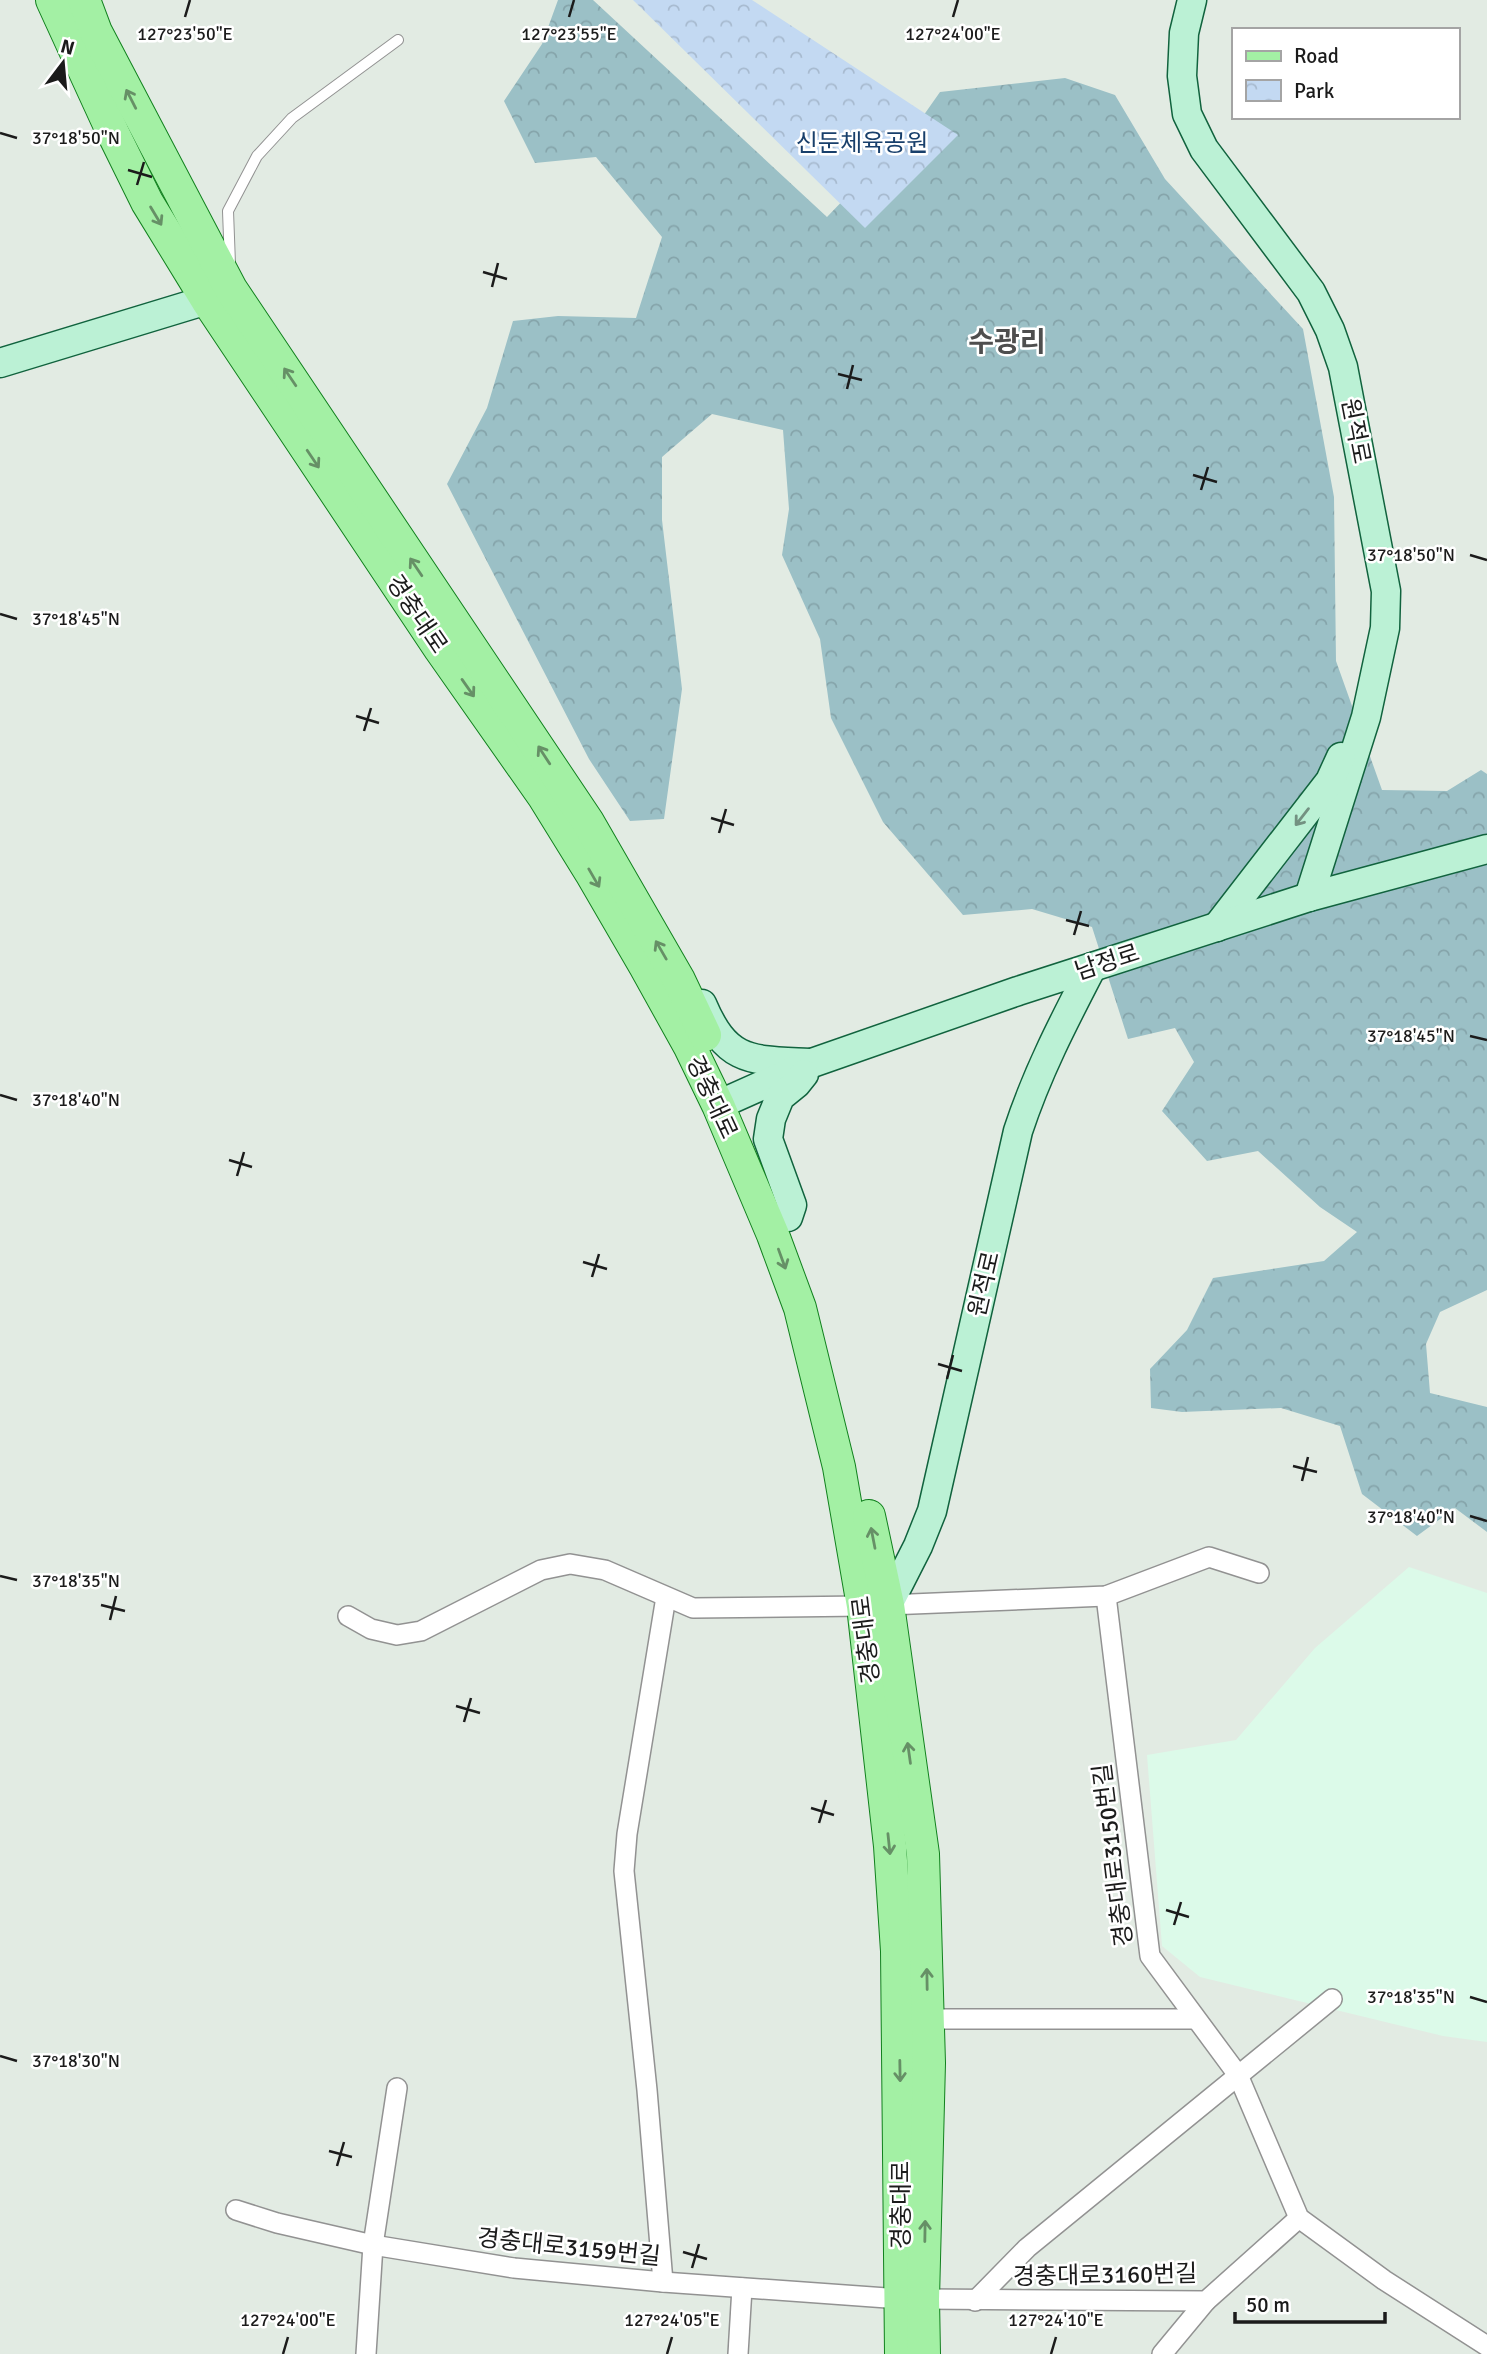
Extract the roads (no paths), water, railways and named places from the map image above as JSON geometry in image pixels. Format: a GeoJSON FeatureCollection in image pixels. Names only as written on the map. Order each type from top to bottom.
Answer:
{"type":"FeatureCollection","features":[{"type":"Feature","properties":{"kind":"main road","name":"경충대로"},"geometry":{"type":"LineString","coordinates":[[52,0],[147,202],[220,295],[528,730],[580,810],[678,980],[727,1102],[800,1308],[876,1605],[923,1854],[928,2019],[912,2299],[901,2354]]}},
{"type":"Feature","properties":{"kind":"main road","name":"경충대로"},"geometry":{"type":"LineString","coordinates":[[84,0],[96,32],[220,295],[440,649],[551,808],[690,1047],[727,1102],[788,1217],[820,1301],[859,1461],[872,1536],[897,1951],[912,2299],[924,2354]]}},
{"type":"Feature","properties":{"kind":"street","name":"원적로"},"geometry":{"type":"LineString","coordinates":[[1192,0],[1184,33],[1183,65],[1187,114],[1204,149],[1311,292],[1330,330],[1343,367],[1386,591],[1385,628],[1366,717],[1309,897]]}},
{"type":"Feature","properties":{"kind":"street"},"geometry":{"type":"LineString","coordinates":[[0,363],[220,295]]}},
{"type":"Feature","properties":{"kind":"street"},"geometry":{"type":"LineString","coordinates":[[1217,927],[1329,781],[1345,750],[1377,670]]}},
{"type":"Feature","properties":{"kind":"street","name":"남정로"},"geometry":{"type":"LineString","coordinates":[[727,1102],[812,1063],[931,1020],[1309,897],[1487,849]]}},
{"type":"Feature","properties":{"kind":"street","name":"원적로"},"geometry":{"type":"LineString","coordinates":[[876,1605],[918,1546],[932,1511],[1018,1131],[1031,1090],[1093,967]]}},
{"type":"Feature","properties":{"kind":"street"},"geometry":{"type":"LineString","coordinates":[[678,980],[695,989],[710,1024],[724,1044],[738,1054],[774,1061],[812,1063]]}},
{"type":"Feature","properties":{"kind":"street"},"geometry":{"type":"LineString","coordinates":[[788,1217],[792,1205],[768,1139],[769,1129],[780,1097],[796,1084],[812,1063]]}},
{"type":"Feature","properties":{"kind":"street"},"geometry":{"type":"LineString","coordinates":[[348,1616],[371,1629],[397,1635],[421,1631],[541,1570],[570,1564],[605,1570],[694,1608],[876,1605],[1106,1596],[1209,1557],[1259,1573]]}},
{"type":"Feature","properties":{"kind":"street","name":"경충대로3150번길"},"geometry":{"type":"LineString","coordinates":[[1106,1596],[1150,1956],[1238,2075],[1299,2218]]}},
{"type":"Feature","properties":{"kind":"street"},"geometry":{"type":"LineString","coordinates":[[663,2282],[647,2090],[624,1871],[627,1834],[666,1597]]}},
{"type":"Feature","properties":{"kind":"street"},"geometry":{"type":"LineString","coordinates":[[975,2301],[1027,2248],[1332,1999]]}},
{"type":"Feature","properties":{"kind":"street"},"geometry":{"type":"LineString","coordinates":[[928,2019],[1195,2019]]}},
{"type":"Feature","properties":{"kind":"street"},"geometry":{"type":"LineString","coordinates":[[366,2354],[373,2245],[397,2088]]}},
{"type":"Feature","properties":{"kind":"street","name":"경충대로3159번길"},"geometry":{"type":"LineString","coordinates":[[236,2210],[277,2223],[373,2245],[514,2268],[663,2282],[912,2299]]}},
{"type":"Feature","properties":{"kind":"street"},"geometry":{"type":"LineString","coordinates":[[1299,2218],[1384,2280],[1487,2346]]}},
{"type":"Feature","properties":{"kind":"street","name":"경충대로3160번길"},"geometry":{"type":"LineString","coordinates":[[912,2299],[1206,2301],[1299,2218]]}},
{"type":"Feature","properties":{"kind":"street"},"geometry":{"type":"LineString","coordinates":[[738,2354],[742,2288]]}},
{"type":"Feature","properties":{"kind":"street"},"geometry":{"type":"LineString","coordinates":[[1162,2354],[1206,2301]]}},
{"type":"Feature","properties":{"kind":"lane"},"geometry":{"type":"LineString","coordinates":[[220,295],[228,211],[257,156],[292,118],[398,40]]}},
{"type":"Feature","properties":{"kind":"district","name":"수광리"},"geometry":{"type":"Point","coordinates":[1007,342]}},
{"type":"Feature","properties":{"kind":"park label","name":"신둔체육공원"},"geometry":{"type":"Point","coordinates":[862,143]}}]}
